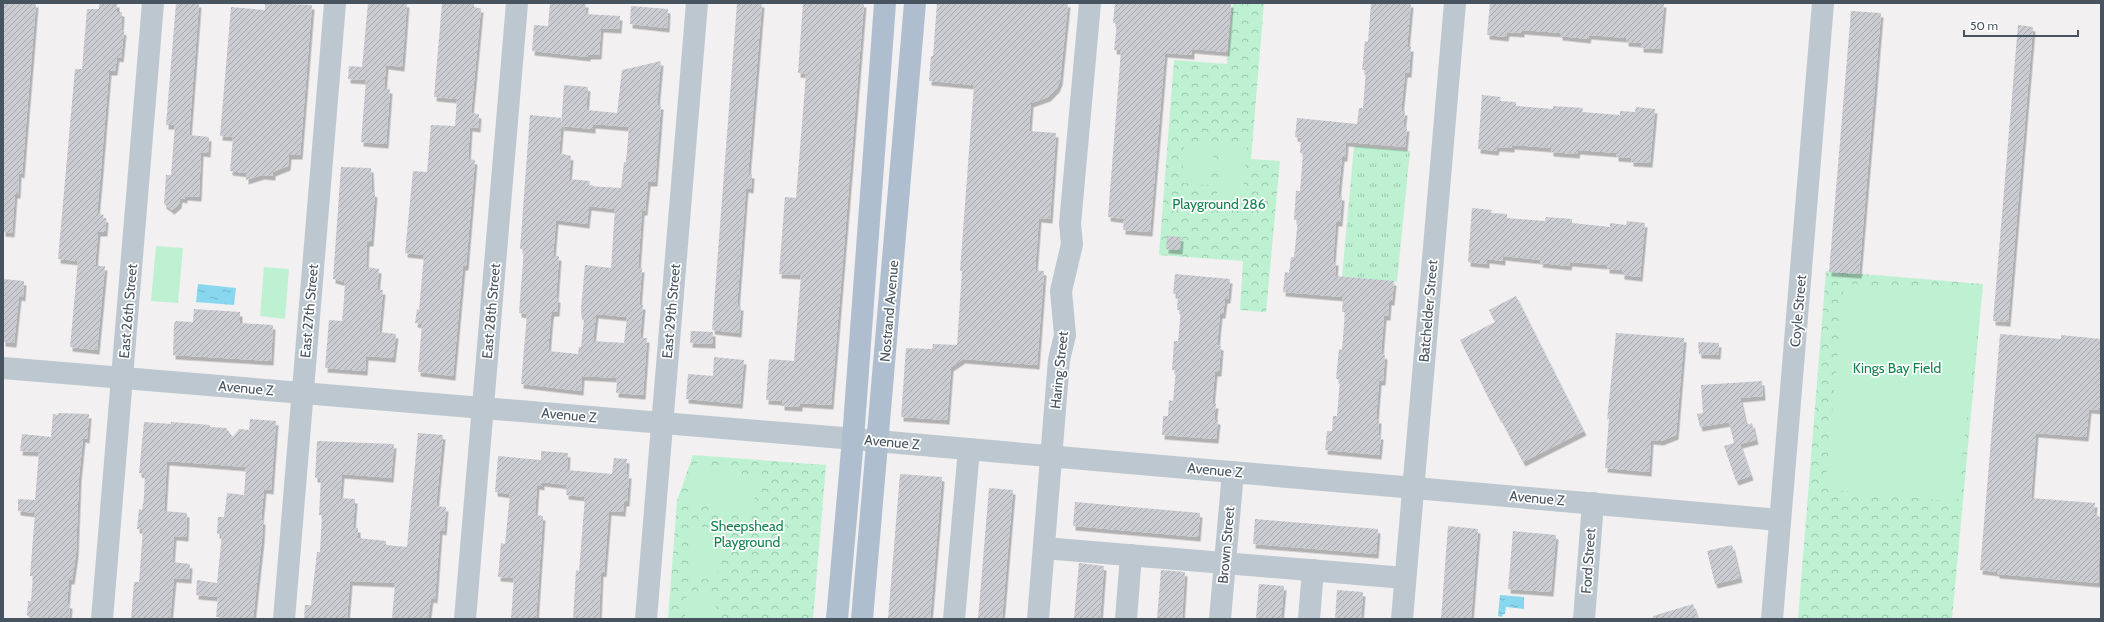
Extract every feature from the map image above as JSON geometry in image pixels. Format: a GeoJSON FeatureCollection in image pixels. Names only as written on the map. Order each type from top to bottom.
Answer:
{"type":"FeatureCollection","features":[{"type":"Feature","properties":{"kind":"main road","name":"Nostrand Avenue"},"geometry":{"type":"LineString","coordinates":[[837,619],[853,439],[885,3]]}},
{"type":"Feature","properties":{"kind":"main road","name":"Nostrand Avenue"},"geometry":{"type":"LineString","coordinates":[[862,619],[915,3]]}},
{"type":"Feature","properties":{"kind":"street","name":"East 26th Street"},"geometry":{"type":"LineString","coordinates":[[102,619],[153,3]]}},
{"type":"Feature","properties":{"kind":"street","name":"East 27th Street"},"geometry":{"type":"LineString","coordinates":[[284,619],[335,3]]}},
{"type":"Feature","properties":{"kind":"street","name":"East 28th Street"},"geometry":{"type":"LineString","coordinates":[[465,619],[517,3]]}},
{"type":"Feature","properties":{"kind":"street","name":"East 29th Street"},"geometry":{"type":"LineString","coordinates":[[646,619],[661,423],[697,3]]}},
{"type":"Feature","properties":{"kind":"street","name":"Haring Street"},"geometry":{"type":"LineString","coordinates":[[1038,619],[1059,360],[1065,335],[1061,291],[1072,244],[1070,224],[1090,3]]}},
{"type":"Feature","properties":{"kind":"street","name":"Batchelder Street"},"geometry":{"type":"LineString","coordinates":[[1402,619],[1455,3]]}},
{"type":"Feature","properties":{"kind":"street","name":"Coyle Street"},"geometry":{"type":"LineString","coordinates":[[1772,619],[1824,3]]}},
{"type":"Feature","properties":{"kind":"street","name":"Avenue Z"},"geometry":{"type":"LineString","coordinates":[[3,368],[877,441],[1780,520]]}},
{"type":"Feature","properties":{"kind":"street"},"geometry":{"type":"LineString","coordinates":[[954,619],[969,449]]}},
{"type":"Feature","properties":{"kind":"street","name":"Brown Street"},"geometry":{"type":"LineString","coordinates":[[1220,619],[1232,472]]}},
{"type":"Feature","properties":{"kind":"street","name":"Ford Street"},"geometry":{"type":"LineString","coordinates":[[1584,619],[1593,503]]}},
{"type":"Feature","properties":{"kind":"street"},"geometry":{"type":"LineString","coordinates":[[1044,548],[1405,578]]}},
{"type":"Feature","properties":{"kind":"street"},"geometry":{"type":"LineString","coordinates":[[1126,619],[1131,555]]}},
{"type":"Feature","properties":{"kind":"street"},"geometry":{"type":"LineString","coordinates":[[1310,619],[1313,570]]}},
{"type":"Feature","properties":{"kind":"green space","name":"Playground 286"},"geometry":{"type":"Polygon","coordinates":[[[1233,3],[1264,3],[1251,159],[1280,161],[1266,312],[1240,310],[1243,261],[1159,255],[1174,60],[1227,64],[1233,3]]]}},
{"type":"Feature","properties":{"kind":"green space"},"geometry":{"type":"Polygon","coordinates":[[[1184,142],[1214,144],[1211,185],[1182,183],[1184,142]]]}},
{"type":"Feature","properties":{"kind":"green space"},"geometry":{"type":"Polygon","coordinates":[[[1221,142],[1247,145],[1242,207],[1216,205],[1221,142]]]}},
{"type":"Feature","properties":{"kind":"green space"},"geometry":{"type":"Polygon","coordinates":[[[1354,146],[1410,151],[1397,282],[1342,277],[1354,146]]]}},
{"type":"Feature","properties":{"kind":"green space"},"geometry":{"type":"Polygon","coordinates":[[[156,246],[183,248],[178,303],[151,301],[156,246]]]}},
{"type":"Feature","properties":{"kind":"green space"},"geometry":{"type":"Polygon","coordinates":[[[264,267],[289,269],[285,319],[260,316],[264,267]]]}},
{"type":"Feature","properties":{"kind":"green space","name":"Kings Bay Field"},"geometry":{"type":"Polygon","coordinates":[[[1826,271],[1983,284],[1952,619],[1798,619],[1826,271]]]}},
{"type":"Feature","properties":{"kind":"green space"},"geometry":{"type":"Polygon","coordinates":[[[1844,284],[1982,289],[1957,502],[1825,489],[1844,284]]]}},
{"type":"Feature","properties":{"kind":"green space","name":"Sheepshead Playground"},"geometry":{"type":"Polygon","coordinates":[[[693,455],[826,465],[813,619],[668,619],[677,501],[693,455]]]}},
{"type":"Feature","properties":{"kind":"green space"},"geometry":{"type":"Polygon","coordinates":[[[698,461],[760,479],[749,518],[686,500],[698,461]]]}},
{"type":"Feature","properties":{"kind":"green space"},"geometry":{"type":"Polygon","coordinates":[[[692,526],[722,529],[717,580],[688,578],[692,526]]]}},
{"type":"Feature","properties":{"kind":"green space"},"geometry":{"type":"Polygon","coordinates":[[[687,590],[717,593],[715,619],[685,619],[687,590]]]}},
{"type":"Feature","properties":{"kind":"water"},"geometry":{"type":"Polygon","coordinates":[[[198,284],[236,288],[234,305],[196,302],[198,284]]]}},
{"type":"Feature","properties":{"kind":"water"},"geometry":{"type":"Polygon","coordinates":[[[1500,595],[1524,597],[1524,609],[1506,607],[1505,614],[1503,614],[1502,617],[1498,616],[1500,595]]]}},
{"type":"Feature","properties":{"kind":"building"},"geometry":{"type":"Polygon","coordinates":[[[3,3],[36,3],[22,174],[19,173],[18,194],[15,194],[12,233],[3,232],[3,3]]]}},
{"type":"Feature","properties":{"kind":"building"},"geometry":{"type":"Polygon","coordinates":[[[99,3],[117,3],[117,12],[122,12],[121,30],[124,31],[121,58],[117,57],[115,71],[109,71],[97,214],[104,215],[103,218],[106,218],[105,232],[98,232],[95,266],[105,266],[97,350],[70,347],[78,261],[58,259],[75,69],[82,69],[87,9],[99,9],[99,3]]]}},
{"type":"Feature","properties":{"kind":"building"},"geometry":{"type":"Polygon","coordinates":[[[176,3],[199,3],[189,135],[209,137],[208,153],[201,152],[199,197],[185,196],[185,199],[180,198],[179,204],[172,210],[164,204],[166,175],[171,175],[175,125],[166,125],[176,3]]]}},
{"type":"Feature","properties":{"kind":"building"},"geometry":{"type":"Polygon","coordinates":[[[265,3],[312,5],[300,155],[289,155],[288,166],[273,172],[273,176],[262,175],[246,180],[246,173],[230,171],[233,137],[220,136],[231,7],[265,10],[265,3]]]}},
{"type":"Feature","properties":{"kind":"building"},"geometry":{"type":"Polygon","coordinates":[[[368,3],[407,3],[402,67],[386,65],[384,89],[390,89],[386,144],[361,142],[366,80],[348,79],[349,66],[362,67],[368,3]]]}},
{"type":"Feature","properties":{"kind":"building"},"geometry":{"type":"Polygon","coordinates":[[[442,3],[474,3],[474,8],[481,8],[471,113],[479,114],[478,128],[470,127],[468,159],[475,160],[466,266],[463,266],[453,376],[418,372],[422,324],[415,323],[417,309],[419,310],[424,255],[405,253],[413,171],[427,172],[431,125],[455,126],[457,99],[434,97],[442,3]]]}},
{"type":"Feature","properties":{"kind":"building"},"geometry":{"type":"Polygon","coordinates":[[[550,3],[586,3],[585,14],[620,16],[619,29],[601,28],[599,55],[588,55],[588,57],[532,51],[534,25],[548,26],[550,3]]]}},
{"type":"Feature","properties":{"kind":"building"},"geometry":{"type":"Polygon","coordinates":[[[737,3],[762,3],[748,174],[752,174],[751,189],[746,188],[737,306],[741,306],[739,333],[712,330],[737,3]]]}},
{"type":"Feature","properties":{"kind":"building"},"geometry":{"type":"Polygon","coordinates":[[[803,3],[864,3],[831,405],[800,403],[800,407],[782,406],[782,401],[766,400],[769,359],[794,361],[801,275],[779,274],[785,197],[796,198],[806,74],[798,73],[803,3]]]}},
{"type":"Feature","properties":{"kind":"building"},"geometry":{"type":"Polygon","coordinates":[[[937,3],[1068,3],[1060,81],[1057,88],[1048,97],[1031,103],[1029,131],[1056,133],[1050,219],[1039,218],[1035,270],[1044,271],[1037,365],[963,359],[951,367],[947,420],[901,417],[906,348],[932,349],[933,344],[957,345],[962,271],[960,271],[974,85],[929,81],[931,56],[933,56],[937,3]]]}},
{"type":"Feature","properties":{"kind":"building"},"geometry":{"type":"Polygon","coordinates":[[[1115,3],[1231,3],[1227,52],[1192,49],[1192,55],[1165,53],[1150,232],[1123,230],[1124,219],[1108,217],[1121,50],[1114,50],[1117,24],[1113,23],[1115,3]]]}},
{"type":"Feature","properties":{"kind":"building"},"geometry":{"type":"Polygon","coordinates":[[[1371,3],[1411,3],[1407,47],[1411,47],[1409,73],[1405,73],[1401,111],[1405,111],[1403,127],[1407,127],[1405,147],[1346,142],[1345,157],[1342,157],[1338,196],[1342,196],[1340,222],[1336,222],[1333,261],[1336,261],[1335,276],[1394,281],[1392,301],[1389,301],[1388,316],[1384,316],[1381,354],[1385,355],[1383,381],[1379,381],[1376,419],[1379,419],[1378,435],[1381,435],[1379,455],[1325,450],[1327,431],[1332,431],[1333,416],[1337,416],[1340,379],[1336,379],[1339,349],[1342,350],[1345,312],[1342,312],[1343,297],[1283,292],[1285,272],[1289,273],[1291,257],[1294,257],[1298,220],[1294,220],[1296,191],[1300,191],[1303,154],[1300,153],[1301,138],[1295,137],[1297,118],[1357,124],[1359,108],[1363,108],[1366,70],[1362,70],[1365,41],[1368,42],[1371,3]]]}},
{"type":"Feature","properties":{"kind":"building"},"geometry":{"type":"Polygon","coordinates":[[[1490,3],[1664,3],[1660,49],[1641,48],[1641,43],[1626,42],[1626,38],[1589,35],[1588,39],[1560,36],[1560,33],[1522,30],[1522,33],[1507,32],[1506,37],[1487,35],[1490,3]]]}},
{"type":"Feature","properties":{"kind":"building"},"geometry":{"type":"Polygon","coordinates":[[[631,6],[668,9],[667,28],[630,24],[631,6]]]}},
{"type":"Feature","properties":{"kind":"building"},"geometry":{"type":"Polygon","coordinates":[[[1851,11],[1881,13],[1859,274],[1829,272],[1851,11]]]}},
{"type":"Feature","properties":{"kind":"building"},"geometry":{"type":"Polygon","coordinates":[[[2018,25],[2033,27],[2008,322],[1993,321],[2018,25]]]}},
{"type":"Feature","properties":{"kind":"building"},"geometry":{"type":"Polygon","coordinates":[[[661,61],[657,105],[661,105],[655,182],[648,182],[645,211],[642,211],[638,268],[642,268],[639,305],[643,305],[640,338],[647,338],[643,395],[616,393],[617,378],[582,376],[581,391],[521,384],[527,314],[519,313],[524,249],[520,249],[530,115],[562,118],[564,85],[588,87],[586,110],[617,113],[622,70],[661,61]],[[593,124],[593,129],[561,126],[559,153],[571,156],[569,179],[590,181],[589,186],[621,188],[624,162],[626,162],[629,127],[593,124]],[[589,206],[587,224],[556,220],[553,256],[559,256],[556,298],[558,298],[557,312],[552,312],[551,316],[548,351],[578,354],[579,347],[581,347],[584,320],[582,320],[581,309],[585,265],[611,268],[615,209],[589,206]],[[596,314],[593,341],[624,343],[627,317],[596,314]]]}},
{"type":"Feature","properties":{"kind":"building"},"geometry":{"type":"Polygon","coordinates":[[[1482,95],[1501,97],[1500,101],[1516,102],[1516,106],[1553,109],[1553,106],[1583,108],[1582,112],[1620,115],[1620,111],[1635,112],[1636,107],[1655,109],[1650,163],[1631,162],[1631,158],[1616,157],[1616,153],[1578,150],[1577,154],[1551,152],[1551,148],[1512,145],[1512,148],[1497,147],[1496,151],[1478,149],[1482,95]]]}},
{"type":"Feature","properties":{"kind":"building"},"geometry":{"type":"Polygon","coordinates":[[[341,167],[371,168],[372,192],[375,193],[371,242],[367,242],[366,267],[379,269],[377,290],[383,290],[379,332],[396,334],[393,358],[366,356],[365,371],[325,368],[329,320],[342,321],[344,300],[345,282],[333,279],[341,167]]]}},
{"type":"Feature","properties":{"kind":"building"},"geometry":{"type":"Polygon","coordinates":[[[1472,208],[1492,210],[1491,213],[1507,214],[1507,218],[1545,221],[1546,217],[1572,219],[1572,223],[1610,227],[1610,223],[1626,225],[1627,221],[1645,223],[1640,277],[1622,275],[1622,270],[1607,269],[1607,265],[1570,262],[1569,266],[1540,263],[1541,260],[1503,256],[1503,261],[1487,259],[1487,264],[1468,262],[1472,208]]]}},
{"type":"Feature","properties":{"kind":"building"},"geometry":{"type":"Polygon","coordinates":[[[1167,236],[1181,237],[1180,250],[1166,249],[1167,236]]]}},
{"type":"Feature","properties":{"kind":"building"},"geometry":{"type":"Polygon","coordinates":[[[1175,274],[1230,279],[1228,299],[1225,299],[1223,314],[1220,314],[1217,345],[1221,346],[1219,372],[1215,372],[1212,404],[1216,404],[1214,420],[1218,420],[1216,439],[1162,435],[1163,416],[1168,416],[1169,400],[1173,401],[1176,370],[1172,370],[1174,341],[1178,341],[1181,310],[1177,310],[1178,294],[1173,294],[1175,274]]]}},
{"type":"Feature","properties":{"kind":"building"},"geometry":{"type":"Polygon","coordinates":[[[3,279],[24,281],[23,297],[19,296],[14,343],[3,342],[3,279]]]}},
{"type":"Feature","properties":{"kind":"building"},"geometry":{"type":"Polygon","coordinates":[[[1516,296],[1584,431],[1523,462],[1488,397],[1460,340],[1495,322],[1489,310],[1516,296]]]}},
{"type":"Feature","properties":{"kind":"building"},"geometry":{"type":"Polygon","coordinates":[[[194,309],[240,312],[240,323],[273,325],[271,361],[173,355],[174,324],[176,321],[193,322],[194,309]]]}},
{"type":"Feature","properties":{"kind":"building"},"geometry":{"type":"Polygon","coordinates":[[[691,331],[713,332],[713,344],[690,343],[691,331]]]}},
{"type":"Feature","properties":{"kind":"building"},"geometry":{"type":"Polygon","coordinates":[[[1616,333],[1684,338],[1676,435],[1661,441],[1651,440],[1649,472],[1605,468],[1609,418],[1607,420],[1616,333]]]}},
{"type":"Feature","properties":{"kind":"building"},"geometry":{"type":"Polygon","coordinates":[[[2000,334],[2061,339],[2061,335],[2101,339],[2101,410],[2089,409],[2086,437],[2036,433],[2031,498],[2095,503],[2094,513],[2101,518],[2098,583],[1997,574],[1997,572],[1980,570],[2000,334]]]}},
{"type":"Feature","properties":{"kind":"building"},"geometry":{"type":"Polygon","coordinates":[[[1698,342],[1719,343],[1718,355],[1699,354],[1698,342]]]}},
{"type":"Feature","properties":{"kind":"building"},"geometry":{"type":"Polygon","coordinates":[[[714,357],[744,360],[740,404],[686,399],[688,374],[713,376],[714,357]]]}},
{"type":"Feature","properties":{"kind":"building"},"geometry":{"type":"Polygon","coordinates":[[[1762,381],[1763,396],[1740,398],[1746,425],[1752,423],[1756,440],[1740,444],[1751,476],[1736,481],[1724,446],[1734,443],[1729,422],[1700,427],[1697,414],[1703,413],[1701,385],[1762,381]]]}},
{"type":"Feature","properties":{"kind":"building"},"geometry":{"type":"Polygon","coordinates":[[[58,413],[89,414],[87,439],[83,438],[79,477],[76,553],[72,580],[69,580],[67,604],[70,604],[69,619],[29,617],[27,615],[28,601],[31,601],[33,576],[30,576],[35,513],[18,511],[18,499],[35,500],[39,452],[20,451],[22,434],[51,437],[53,414],[58,415],[58,413]]]}},
{"type":"Feature","properties":{"kind":"building"},"geometry":{"type":"Polygon","coordinates":[[[250,419],[276,421],[271,490],[264,489],[261,520],[263,520],[262,538],[253,619],[216,617],[218,597],[196,595],[197,580],[217,583],[222,534],[217,534],[218,517],[224,517],[227,493],[244,495],[246,467],[167,461],[164,511],[187,513],[186,537],[174,536],[172,562],[190,564],[189,579],[174,578],[170,619],[131,619],[134,582],[139,582],[143,529],[137,529],[139,509],[142,510],[144,497],[145,474],[139,473],[144,422],[171,424],[171,422],[210,425],[210,427],[226,428],[233,437],[239,429],[249,430],[250,419]]]}},
{"type":"Feature","properties":{"kind":"building"},"geometry":{"type":"Polygon","coordinates":[[[418,433],[443,435],[436,506],[446,507],[444,531],[440,530],[435,599],[431,598],[428,619],[392,619],[395,583],[350,581],[347,619],[304,619],[305,605],[311,605],[317,552],[320,552],[322,515],[319,515],[321,478],[315,478],[317,441],[394,444],[391,478],[342,474],[340,498],[355,499],[353,528],[358,528],[358,538],[386,541],[386,545],[407,547],[418,433]]]}},
{"type":"Feature","properties":{"kind":"building"},"geometry":{"type":"Polygon","coordinates":[[[541,451],[568,453],[567,470],[612,474],[614,458],[627,459],[626,474],[629,474],[627,502],[624,502],[623,512],[609,511],[604,573],[601,572],[599,619],[573,619],[576,570],[579,571],[585,497],[566,495],[567,485],[542,482],[542,486],[537,485],[535,513],[536,515],[543,516],[536,619],[511,619],[514,578],[498,577],[501,543],[505,544],[510,494],[495,492],[498,456],[541,460],[541,451]]]}},
{"type":"Feature","properties":{"kind":"building"},"geometry":{"type":"Polygon","coordinates":[[[900,474],[942,477],[930,619],[888,619],[900,474]]]}},
{"type":"Feature","properties":{"kind":"building"},"geometry":{"type":"Polygon","coordinates":[[[989,488],[1013,490],[1002,619],[978,619],[989,488]]]}},
{"type":"Feature","properties":{"kind":"building"},"geometry":{"type":"Polygon","coordinates":[[[1075,502],[1200,513],[1198,537],[1073,526],[1075,502]]]}},
{"type":"Feature","properties":{"kind":"building"},"geometry":{"type":"Polygon","coordinates":[[[1255,519],[1378,529],[1376,554],[1253,544],[1255,519]]]}},
{"type":"Feature","properties":{"kind":"building"},"geometry":{"type":"Polygon","coordinates":[[[1448,526],[1478,529],[1471,619],[1441,619],[1448,526]]]}},
{"type":"Feature","properties":{"kind":"building"},"geometry":{"type":"Polygon","coordinates":[[[1513,531],[1556,535],[1551,592],[1508,589],[1513,531]]]}},
{"type":"Feature","properties":{"kind":"building"},"geometry":{"type":"Polygon","coordinates":[[[1732,545],[1740,578],[1715,584],[1707,551],[1732,545]]]}},
{"type":"Feature","properties":{"kind":"building"},"geometry":{"type":"Polygon","coordinates":[[[1079,563],[1104,566],[1100,619],[1074,619],[1079,563]]]}},
{"type":"Feature","properties":{"kind":"building"},"geometry":{"type":"Polygon","coordinates":[[[1161,570],[1185,572],[1182,619],[1157,619],[1161,570]]]}},
{"type":"Feature","properties":{"kind":"building"},"geometry":{"type":"Polygon","coordinates":[[[1259,584],[1284,586],[1281,619],[1256,619],[1259,584]]]}},
{"type":"Feature","properties":{"kind":"building"},"geometry":{"type":"Polygon","coordinates":[[[1337,590],[1363,592],[1361,619],[1335,619],[1337,590]]]}},
{"type":"Feature","properties":{"kind":"building"},"geometry":{"type":"Polygon","coordinates":[[[1693,604],[1698,619],[1653,619],[1653,616],[1693,604]]]}}]}
